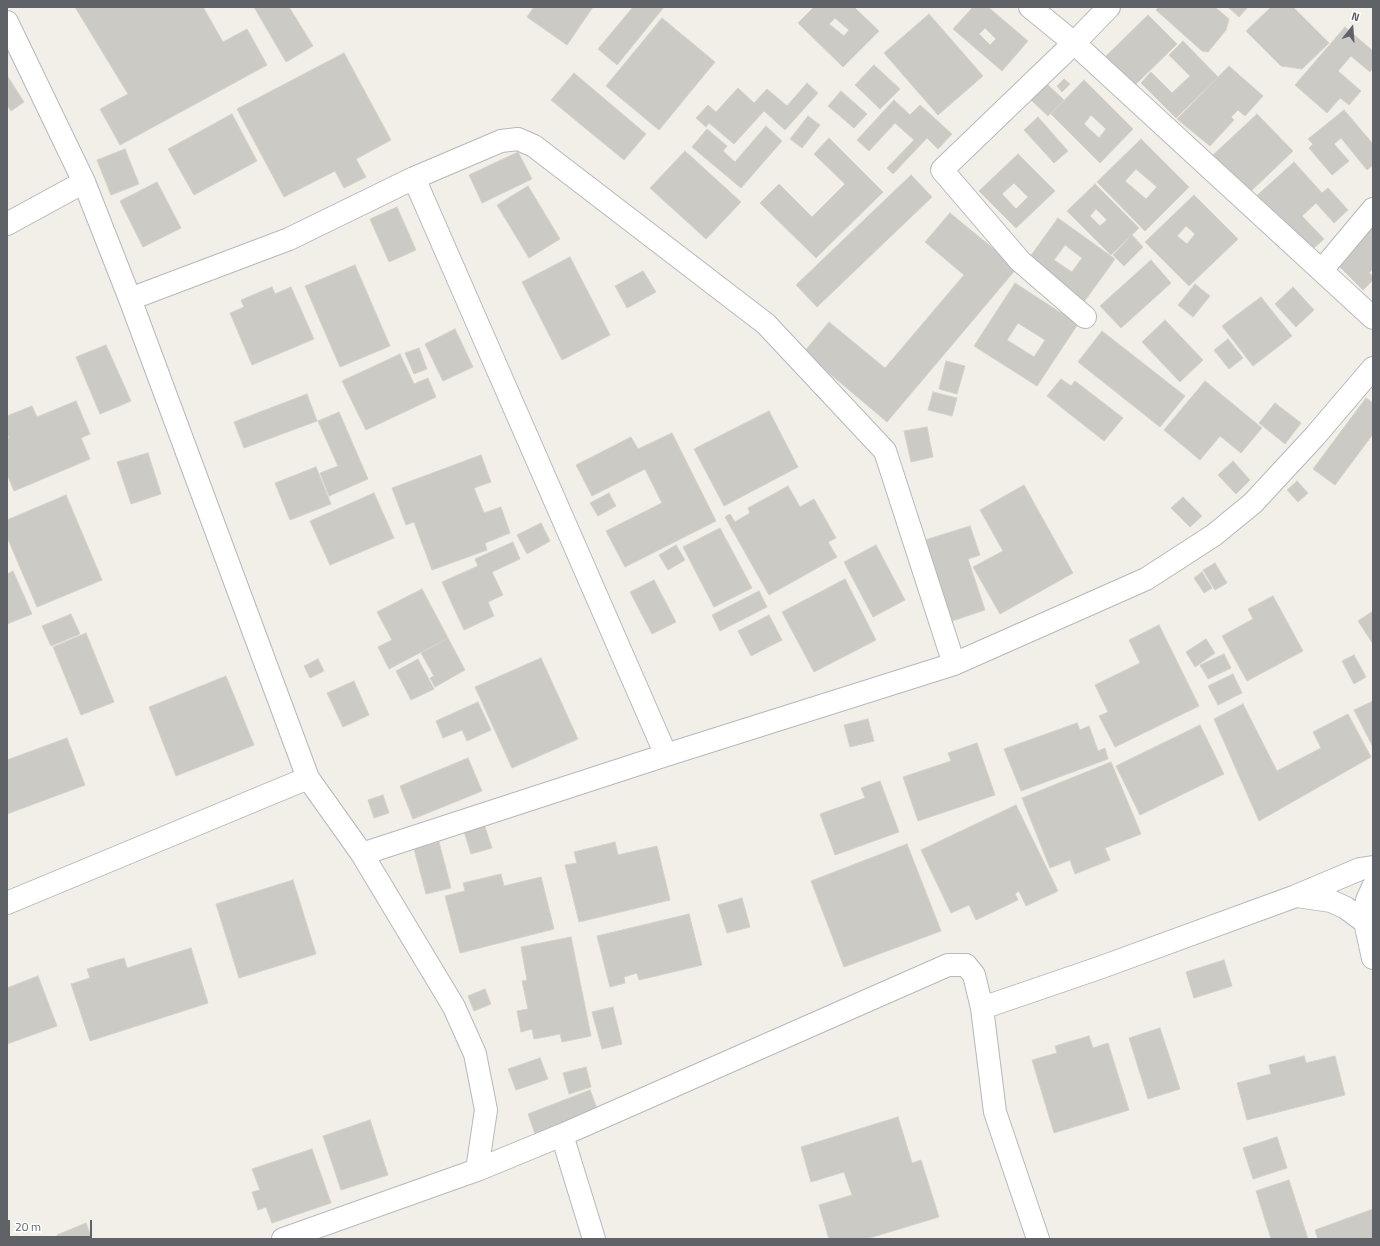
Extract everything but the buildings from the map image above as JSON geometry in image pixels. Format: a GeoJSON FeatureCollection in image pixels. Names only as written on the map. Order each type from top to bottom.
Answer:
{"type":"FeatureCollection","features":[{"type":"Feature","properties":{"kind":"street"},"geometry":{"type":"LineString","coordinates":[[1030,7],[1074,43],[1373,318]]}},
{"type":"Feature","properties":{"kind":"street"},"geometry":{"type":"LineString","coordinates":[[1085,317],[1020,261],[942,170],[1074,43],[1109,7]]}},
{"type":"Feature","properties":{"kind":"street"},"geometry":{"type":"LineString","coordinates":[[7,22],[84,182],[130,299],[308,778],[362,854],[454,1007],[475,1054],[486,1110],[477,1170]]}},
{"type":"Feature","properties":{"kind":"street"},"geometry":{"type":"LineString","coordinates":[[130,299],[289,239],[414,178],[501,141],[518,139],[534,146],[766,324],[885,451],[954,664]]}},
{"type":"Feature","properties":{"kind":"street"},"geometry":{"type":"LineString","coordinates":[[414,178],[666,755]]}},
{"type":"Feature","properties":{"kind":"street"},"geometry":{"type":"LineString","coordinates":[[7,224],[84,182]]}},
{"type":"Feature","properties":{"kind":"street"},"geometry":{"type":"LineString","coordinates":[[1322,270],[1373,209]]}},
{"type":"Feature","properties":{"kind":"street"},"geometry":{"type":"LineString","coordinates":[[362,854],[666,755],[954,664],[1146,579],[1214,535],[1253,504],[1315,436],[1373,368]]}},
{"type":"Feature","properties":{"kind":"street"},"geometry":{"type":"LineString","coordinates":[[7,903],[308,778]]}},
{"type":"Feature","properties":{"kind":"street"},"geometry":{"type":"LineString","coordinates":[[982,1008],[1099,968],[1296,896],[1360,869],[1373,867]]}},
{"type":"Feature","properties":{"kind":"street"},"geometry":{"type":"LineString","coordinates":[[1373,887],[1367,900],[1365,922],[1373,958]]}},
{"type":"Feature","properties":{"kind":"street"},"geometry":{"type":"LineString","coordinates":[[1296,896],[1331,901],[1346,908],[1365,922]]}},
{"type":"Feature","properties":{"kind":"street"},"geometry":{"type":"LineString","coordinates":[[283,1239],[477,1170],[562,1135],[948,965],[966,965],[974,975],[982,1008],[995,1112],[1038,1239]]}},
{"type":"Feature","properties":{"kind":"street"},"geometry":{"type":"LineString","coordinates":[[562,1135],[594,1239]]}}]}
